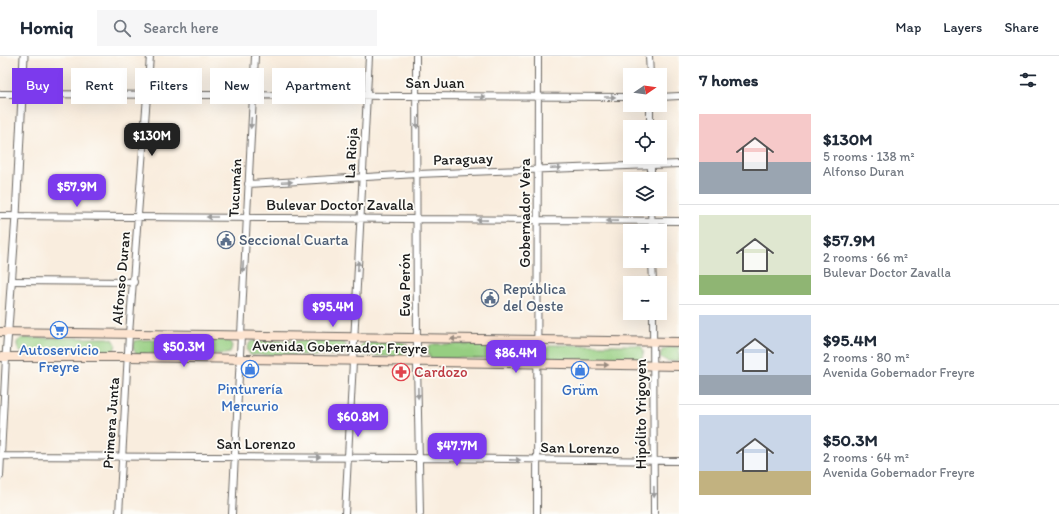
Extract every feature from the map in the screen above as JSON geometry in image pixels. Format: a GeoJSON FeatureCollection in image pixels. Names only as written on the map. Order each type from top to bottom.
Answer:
{"type":"FeatureCollection","features":[{"type":"Feature","properties":{"kind":"main road","name":"Avenida Gobernador Freyre"},"geometry":{"type":"LineString","coordinates":[[4,332],[679,342]]}},
{"type":"Feature","properties":{"kind":"main road","name":"Avenida Gobernador Freyre"},"geometry":{"type":"LineString","coordinates":[[3,357],[129,357],[679,366]]}},
{"type":"Feature","properties":{"kind":"street"},"geometry":{"type":"LineString","coordinates":[[23,68],[24,56]]}},
{"type":"Feature","properties":{"kind":"street","name":"Alfonso Duran"},"geometry":{"type":"LineString","coordinates":[[149,68],[150,56]]}},
{"type":"Feature","properties":{"kind":"street","name":"Tucumán"},"geometry":{"type":"LineString","coordinates":[[254,68],[255,56]]}},
{"type":"Feature","properties":{"kind":"street","name":"La Rioja"},"geometry":{"type":"LineString","coordinates":[[345,514],[369,56]]}},
{"type":"Feature","properties":{"kind":"street","name":"Eva Perón"},"geometry":{"type":"LineString","coordinates":[[416,56],[418,219],[417,362],[420,514]]}},
{"type":"Feature","properties":{"kind":"street","name":"Gobernador Vera"},"geometry":{"type":"LineString","coordinates":[[537,514],[536,364],[538,56]]}},
{"type":"Feature","properties":{"kind":"street"},"geometry":{"type":"LineString","coordinates":[[649,56],[650,68]]}},
{"type":"Feature","properties":{"kind":"street","name":"San Juan"},"geometry":{"type":"LineString","coordinates":[[0,94],[12,94]]}},
{"type":"Feature","properties":{"kind":"street","name":"San Juan"},"geometry":{"type":"LineString","coordinates":[[63,94],[135,95]]}},
{"type":"Feature","properties":{"kind":"street","name":"San Juan"},"geometry":{"type":"LineString","coordinates":[[264,96],[623,97]]}},
{"type":"Feature","properties":{"kind":"street"},"geometry":{"type":"LineString","coordinates":[[667,97],[679,96]]}},
{"type":"Feature","properties":{"kind":"street"},"geometry":{"type":"LineString","coordinates":[[0,476],[4,332],[11,281],[16,216],[22,104]]}},
{"type":"Feature","properties":{"kind":"street","name":"Alfonso Duran"},"geometry":{"type":"LineString","coordinates":[[129,334],[146,104]]}},
{"type":"Feature","properties":{"kind":"street","name":"Tucumán"},"geometry":{"type":"LineString","coordinates":[[232,514],[253,104]]}},
{"type":"Feature","properties":{"kind":"street","name":"Paraguay"},"geometry":{"type":"LineString","coordinates":[[248,184],[417,174],[679,164]]}},
{"type":"Feature","properties":{"kind":"street"},"geometry":{"type":"LineString","coordinates":[[651,166],[651,172]]}},
{"type":"Feature","properties":{"kind":"street","name":"Bulevar Doctor Zavalla"},"geometry":{"type":"LineString","coordinates":[[0,216],[679,221]]}},
{"type":"Feature","properties":{"kind":"street"},"geometry":{"type":"LineString","coordinates":[[652,216],[652,221]]}},
{"type":"Feature","properties":{"kind":"street"},"geometry":{"type":"LineString","coordinates":[[11,281],[134,282]]}},
{"type":"Feature","properties":{"kind":"street","name":"Hipólito Yrigoyen"},"geometry":{"type":"LineString","coordinates":[[653,320],[654,514]]}},
{"type":"Feature","properties":{"kind":"street","name":"Primera Junta"},"geometry":{"type":"LineString","coordinates":[[119,514],[129,357],[129,334]]}},
{"type":"Feature","properties":{"kind":"street","name":"San Lorenzo"},"geometry":{"type":"LineString","coordinates":[[1,456],[679,461]]}},
{"type":"Feature","properties":{"kind":"green space"},"geometry":{"type":"Polygon","coordinates":[[[22,338],[108,338],[113,339],[116,344],[114,351],[108,353],[19,352],[17,342],[22,338]]]}},
{"type":"Feature","properties":{"kind":"green space"},"geometry":{"type":"Polygon","coordinates":[[[139,340],[229,340],[232,346],[230,353],[136,354],[133,348],[135,341],[139,340]]]}},
{"type":"Feature","properties":{"kind":"green space"},"geometry":{"type":"Polygon","coordinates":[[[253,341],[343,341],[347,347],[345,354],[250,355],[247,349],[250,342],[253,341]]]}},
{"type":"Feature","properties":{"kind":"green space"},"geometry":{"type":"Polygon","coordinates":[[[365,342],[401,342],[407,344],[408,352],[406,356],[401,357],[363,355],[360,347],[365,342]]]}},
{"type":"Feature","properties":{"kind":"green space"},"geometry":{"type":"Polygon","coordinates":[[[433,344],[519,344],[523,345],[527,350],[525,357],[519,359],[430,358],[428,348],[433,344]]]}},
{"type":"Feature","properties":{"kind":"green space"},"geometry":{"type":"Polygon","coordinates":[[[550,345],[637,345],[641,346],[644,351],[642,358],[636,360],[548,359],[545,353],[546,349],[550,345]]]}},
{"type":"Feature","properties":{"kind":"green space"},"geometry":{"type":"Polygon","coordinates":[[[669,347],[679,347],[679,361],[667,361],[660,357],[662,350],[669,347]]]}},
{"type":"Feature","properties":{"kind":"place","name":"Seccional Cuarta"},"geometry":{"type":"Point","coordinates":[226,240]}},
{"type":"Feature","properties":{"kind":"place","name":"República del Oeste"},"geometry":{"type":"Point","coordinates":[490,298]}},
{"type":"Feature","properties":{"kind":"place","name":"Autoservicio Freyre"},"geometry":{"type":"Point","coordinates":[59,330]}},
{"type":"Feature","properties":{"kind":"place","name":"Pinturería Mercurio"},"geometry":{"type":"Point","coordinates":[250,369]}},
{"type":"Feature","properties":{"kind":"place","name":"Grüm"},"geometry":{"type":"Point","coordinates":[580,370]}},
{"type":"Feature","properties":{"kind":"place","name":"Cardozo"},"geometry":{"type":"Point","coordinates":[401,372]}}]}
